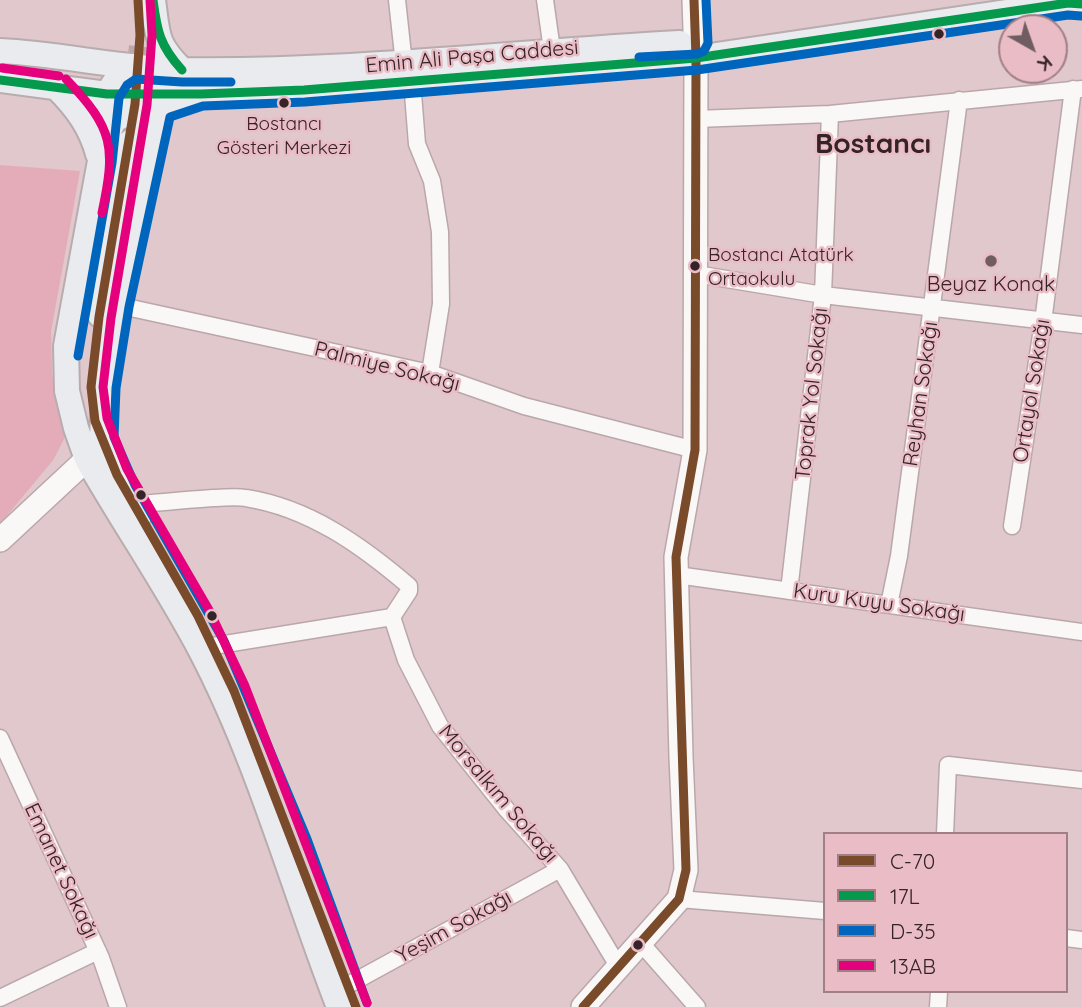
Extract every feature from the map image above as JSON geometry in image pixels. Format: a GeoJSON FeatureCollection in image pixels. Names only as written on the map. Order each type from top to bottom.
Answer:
{"type":"FeatureCollection","features":[{"type":"Feature","properties":{"kind":"main road"},"geometry":{"type":"LineString","coordinates":[[138,0],[142,38]]}},
{"type":"Feature","properties":{"kind":"main road"},"geometry":{"type":"LineString","coordinates":[[153,0],[159,42],[182,70]]}},
{"type":"Feature","properties":{"kind":"main road"},"geometry":{"type":"LineString","coordinates":[[583,1007],[679,899],[686,870],[676,557],[695,450],[694,0]]}},
{"type":"Feature","properties":{"kind":"main road","name":"Emin Ali Paşa Caddesi"},"geometry":{"type":"LineString","coordinates":[[0,80],[107,94],[304,90],[552,50],[696,50],[984,0]]}},
{"type":"Feature","properties":{"kind":"main road","name":"Emin Ali Paşa Caddesi"},"geometry":{"type":"LineString","coordinates":[[0,51],[182,70],[333,68],[408,73],[696,50],[1069,3],[1082,4]]}},
{"type":"Feature","properties":{"kind":"main road"},"geometry":{"type":"LineString","coordinates":[[132,66],[118,77],[107,94],[100,161],[66,346],[67,391],[87,460],[201,651],[348,1000]]}},
{"type":"Feature","properties":{"kind":"main road"},"geometry":{"type":"LineString","coordinates":[[57,88],[80,114],[90,132],[100,161]]}},
{"type":"Feature","properties":{"kind":"main road"},"geometry":{"type":"LineString","coordinates":[[0,540],[87,460],[102,439],[104,387],[140,141],[162,107],[201,94]]}},
{"type":"Feature","properties":{"kind":"main road"},"geometry":{"type":"LineString","coordinates":[[100,161],[114,120],[130,113],[141,117],[145,122],[105,278],[91,387],[92,417],[133,505],[213,646],[296,844],[348,1000]]}},
{"type":"Feature","properties":{"kind":"street"},"geometry":{"type":"LineString","coordinates":[[397,0],[417,144],[432,181],[440,232],[441,304],[429,373]]}},
{"type":"Feature","properties":{"kind":"street"},"geometry":{"type":"LineString","coordinates":[[545,0],[552,50]]}},
{"type":"Feature","properties":{"kind":"street"},"geometry":{"type":"LineString","coordinates":[[696,120],[830,114],[1077,89]]}},
{"type":"Feature","properties":{"kind":"street","name":"Ortayol Sokağı"},"geometry":{"type":"LineString","coordinates":[[1012,526],[1077,89]]}},
{"type":"Feature","properties":{"kind":"street","name":"Reyhan Sokağı"},"geometry":{"type":"LineString","coordinates":[[889,605],[899,556],[960,100]]}},
{"type":"Feature","properties":{"kind":"street","name":"Toprak Yol Sokağı"},"geometry":{"type":"LineString","coordinates":[[789,591],[823,295],[830,114]]}},
{"type":"Feature","properties":{"kind":"street"},"geometry":{"type":"LineString","coordinates":[[696,274],[823,295],[1082,325]]}},
{"type":"Feature","properties":{"kind":"street","name":"Palmiye Sokağı"},"geometry":{"type":"LineString","coordinates":[[117,305],[429,373],[524,406],[695,450]]}},
{"type":"Feature","properties":{"kind":"street"},"geometry":{"type":"LineString","coordinates":[[133,505],[243,497],[287,508],[350,540],[409,586],[409,591],[392,617],[213,646]]}},
{"type":"Feature","properties":{"kind":"street","name":"Kuru Kuyu Sokağı"},"geometry":{"type":"LineString","coordinates":[[677,575],[1082,632]]}},
{"type":"Feature","properties":{"kind":"street","name":"Morsalkım Sokağı"},"geometry":{"type":"LineString","coordinates":[[392,617],[406,660],[440,726],[507,810],[560,869],[618,966]]}},
{"type":"Feature","properties":{"kind":"street","name":"Emanet Sokağı"},"geometry":{"type":"LineString","coordinates":[[0,738],[97,951],[118,1007]]}},
{"type":"Feature","properties":{"kind":"street"},"geometry":{"type":"LineString","coordinates":[[945,832],[947,765],[1082,780]]}},
{"type":"Feature","properties":{"kind":"street","name":"Yeşim Sokağı"},"geometry":{"type":"LineString","coordinates":[[348,1000],[560,869]]}},
{"type":"Feature","properties":{"kind":"street"},"geometry":{"type":"LineString","coordinates":[[679,899],[823,911]]}},
{"type":"Feature","properties":{"kind":"street"},"geometry":{"type":"LineString","coordinates":[[640,943],[697,1007]]}},
{"type":"Feature","properties":{"kind":"street"},"geometry":{"type":"LineString","coordinates":[[0,998],[97,951]]}},
{"type":"Feature","properties":{"kind":"shaded area"},"geometry":{"type":"Polygon","coordinates":[[[0,165],[80,171],[51,332],[52,374],[57,408],[66,435],[54,459],[0,524],[0,165]]]}},
{"type":"Feature","properties":{"kind":"tunnel"},"geometry":{"type":"LineString","coordinates":[[130,142],[142,38]]}},
{"type":"Feature","properties":{"kind":"transit line","name":"C-70"},"geometry":{"type":"LineString","coordinates":[[138,0],[140,35],[135,104],[99,317],[91,387],[95,421],[117,475],[198,616],[234,691],[356,1007]]}},
{"type":"Feature","properties":{"kind":"transit line","name":"13AB"},"geometry":{"type":"LineString","coordinates":[[150,0],[152,35],[147,105],[111,318],[103,387],[107,418],[127,469],[209,610],[245,686],[367,1003]]}},
{"type":"Feature","properties":{"kind":"transit line","name":"17L"},"geometry":{"type":"LineString","coordinates":[[153,0],[161,38],[182,70]]}},
{"type":"Feature","properties":{"kind":"transit line","name":"C-70"},"geometry":{"type":"LineString","coordinates":[[583,1007],[679,899],[686,870],[676,557],[695,450],[694,0]]}},
{"type":"Feature","properties":{"kind":"transit line","name":"D-35"},"geometry":{"type":"LineString","coordinates":[[639,57],[697,54],[704,51],[708,43],[706,0]]}},
{"type":"Feature","properties":{"kind":"transit line","name":"17L"},"geometry":{"type":"LineString","coordinates":[[0,80],[107,94],[304,90],[696,58],[1068,3],[1082,4]]}},
{"type":"Feature","properties":{"kind":"transit line","name":"D-35"},"geometry":{"type":"LineString","coordinates":[[367,1003],[307,839],[224,641],[135,485],[114,437],[116,388],[129,307],[170,117],[203,106],[305,102],[697,70],[1068,15],[1081,16]]}},
{"type":"Feature","properties":{"kind":"transit line","name":"13AB"},"geometry":{"type":"LineString","coordinates":[[2,68],[59,76]]}},
{"type":"Feature","properties":{"kind":"transit line","name":"13AB"},"geometry":{"type":"LineString","coordinates":[[66,79],[94,112],[107,140],[109,171],[102,213]]}},
{"type":"Feature","properties":{"kind":"transit line","name":"D-35"},"geometry":{"type":"LineString","coordinates":[[78,356],[112,163],[119,98],[127,85],[136,79],[231,82]]}},
{"type":"Feature","properties":{"kind":"place","name":"Bostancı Gösteri Merkezi"},"geometry":{"type":"Point","coordinates":[284,103]}},
{"type":"Feature","properties":{"kind":"place","name":"Beyaz Konak"},"geometry":{"type":"Point","coordinates":[991,261]}},
{"type":"Feature","properties":{"kind":"place","name":"Bostancı Atatürk Ortaokulu"},"geometry":{"type":"Point","coordinates":[695,266]}},
{"type":"Feature","properties":{"kind":"district","name":"Bostancı"},"geometry":{"type":"Point","coordinates":[873,145]}}]}
